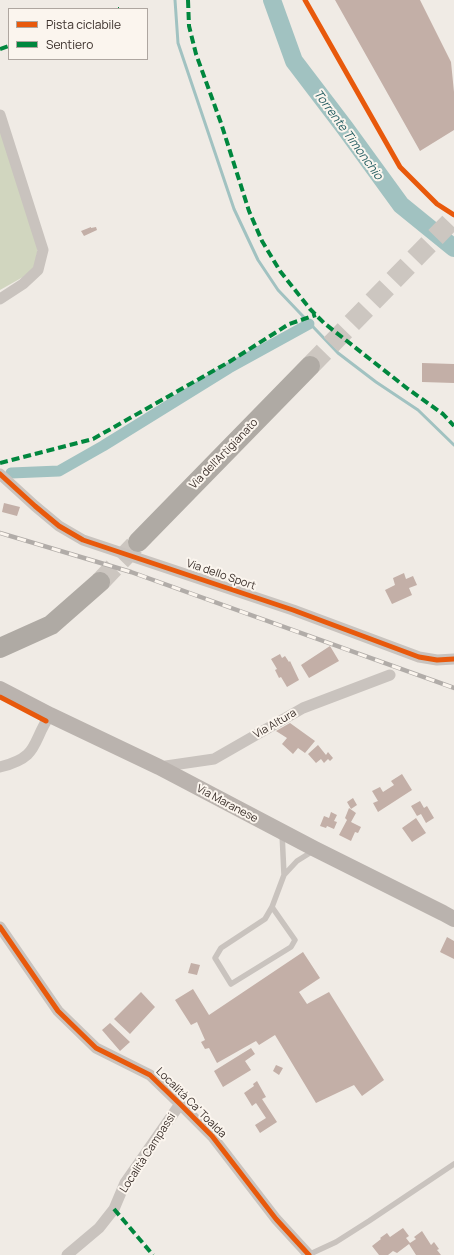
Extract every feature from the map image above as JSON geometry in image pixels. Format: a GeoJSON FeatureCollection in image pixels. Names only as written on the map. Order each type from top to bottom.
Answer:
{"type":"FeatureCollection","features":[{"type":"Feature","properties":{"kind":"highway","name":"Via dell'Artigianato"},"geometry":{"type":"LineString","coordinates":[[138,542],[310,366]]}},
{"type":"Feature","properties":{"kind":"highway"},"geometry":{"type":"LineString","coordinates":[[0,648],[52,625],[100,582]]}},
{"type":"Feature","properties":{"kind":"main road","name":"Via Maranese"},"geometry":{"type":"LineString","coordinates":[[0,689],[50,715],[159,767],[454,920]]}},
{"type":"Feature","properties":{"kind":"street"},"geometry":{"type":"LineString","coordinates":[[0,115],[43,250],[38,270],[23,284],[0,299]]}},
{"type":"Feature","properties":{"kind":"street","name":"Via dello Sport"},"geometry":{"type":"LineString","coordinates":[[0,474],[34,506],[59,526],[83,540],[293,610],[419,657],[437,660],[454,659]]}},
{"type":"Feature","properties":{"kind":"street","name":"Via Altura"},"geometry":{"type":"LineString","coordinates":[[159,767],[214,759],[303,708],[390,675]]}},
{"type":"Feature","properties":{"kind":"street"},"geometry":{"type":"LineString","coordinates":[[0,766],[14,763],[24,758],[34,748],[50,715]]}},
{"type":"Feature","properties":{"kind":"street","name":"Località Ca' Toalda"},"geometry":{"type":"LineString","coordinates":[[0,927],[58,1010],[96,1048],[150,1075],[180,1104],[212,1136],[276,1220],[309,1255]]}},
{"type":"Feature","properties":{"kind":"street","name":"Località Campassi"},"geometry":{"type":"LineString","coordinates":[[67,1255],[99,1228],[114,1209],[126,1183],[180,1104]]}},
{"type":"Feature","properties":{"kind":"lane"},"geometry":{"type":"LineString","coordinates":[[282,832],[284,875]]}},
{"type":"Feature","properties":{"kind":"lane"},"geometry":{"type":"LineString","coordinates":[[272,907],[295,940],[291,947],[231,984],[215,958],[221,948],[265,918],[272,907],[284,875],[297,861],[315,849]]}},
{"type":"Feature","properties":{"kind":"lane"},"geometry":{"type":"LineString","coordinates":[[309,1255],[336,1242],[369,1222],[454,1164]]}},
{"type":"Feature","properties":{"kind":"green space"},"geometry":{"type":"Polygon","coordinates":[[[0,131],[38,246],[35,267],[23,277],[0,290],[0,131]]]}},
{"type":"Feature","properties":{"kind":"building"},"geometry":{"type":"Polygon","coordinates":[[[335,0],[420,0],[451,62],[454,92],[454,130],[420,151],[335,0]]]}},
{"type":"Feature","properties":{"kind":"building"},"geometry":{"type":"Polygon","coordinates":[[[91,227],[96,227],[97,230],[84,236],[81,231],[91,227]]]}},
{"type":"Feature","properties":{"kind":"building"},"geometry":{"type":"Polygon","coordinates":[[[422,363],[454,364],[454,383],[422,382],[422,363]]]}},
{"type":"Feature","properties":{"kind":"building"},"geometry":{"type":"Polygon","coordinates":[[[4,503],[20,507],[17,516],[2,512],[4,503]]]}},
{"type":"Feature","properties":{"kind":"building"},"geometry":{"type":"Polygon","coordinates":[[[404,573],[406,579],[413,576],[417,585],[409,588],[412,595],[392,604],[385,590],[395,585],[393,578],[404,573]]]}},
{"type":"Feature","properties":{"kind":"building"},"geometry":{"type":"Polygon","coordinates":[[[330,646],[339,661],[309,678],[301,665],[330,646]]]}},
{"type":"Feature","properties":{"kind":"building"},"geometry":{"type":"Polygon","coordinates":[[[280,654],[282,658],[285,656],[289,662],[290,661],[299,680],[287,687],[281,677],[279,678],[275,670],[277,669],[271,659],[280,654]]]}},
{"type":"Feature","properties":{"kind":"building"},"geometry":{"type":"Polygon","coordinates":[[[290,723],[315,741],[305,753],[298,748],[293,754],[282,744],[287,738],[276,731],[290,723]]]}},
{"type":"Feature","properties":{"kind":"building"},"geometry":{"type":"Polygon","coordinates":[[[318,745],[326,755],[328,752],[333,758],[330,761],[328,759],[324,763],[321,759],[316,763],[308,754],[318,745]]]}},
{"type":"Feature","properties":{"kind":"building"},"geometry":{"type":"Polygon","coordinates":[[[402,774],[412,790],[378,812],[373,803],[378,801],[372,791],[380,787],[383,792],[394,785],[391,781],[402,774]]]}},
{"type":"Feature","properties":{"kind":"building"},"geometry":{"type":"Polygon","coordinates":[[[353,798],[357,805],[351,809],[347,802],[353,798]]]}},
{"type":"Feature","properties":{"kind":"building"},"geometry":{"type":"Polygon","coordinates":[[[420,801],[424,808],[427,806],[434,818],[426,823],[421,814],[417,816],[411,806],[420,801]]]}},
{"type":"Feature","properties":{"kind":"building"},"geometry":{"type":"Polygon","coordinates":[[[349,808],[356,813],[351,822],[361,827],[358,833],[355,832],[351,841],[339,835],[347,820],[345,818],[349,808]]]}},
{"type":"Feature","properties":{"kind":"building"},"geometry":{"type":"Polygon","coordinates":[[[331,812],[337,815],[334,821],[337,822],[334,829],[327,826],[326,828],[320,826],[324,816],[329,818],[331,812]]]}},
{"type":"Feature","properties":{"kind":"building"},"geometry":{"type":"Polygon","coordinates":[[[416,818],[426,833],[412,842],[402,828],[416,818]]]}},
{"type":"Feature","properties":{"kind":"building"},"geometry":{"type":"Polygon","coordinates":[[[447,937],[454,941],[454,959],[440,952],[447,937]]]}},
{"type":"Feature","properties":{"kind":"building"},"geometry":{"type":"Polygon","coordinates":[[[303,952],[320,978],[299,992],[307,1004],[329,992],[384,1080],[362,1096],[354,1085],[316,1103],[275,1035],[259,1045],[256,1041],[217,1063],[209,1048],[205,1049],[201,1042],[205,1040],[197,1022],[191,1025],[175,1000],[193,989],[209,1015],[303,952]]]}},
{"type":"Feature","properties":{"kind":"building"},"geometry":{"type":"Polygon","coordinates":[[[191,963],[200,965],[197,975],[188,973],[191,963]]]}},
{"type":"Feature","properties":{"kind":"building"},"geometry":{"type":"Polygon","coordinates":[[[141,992],[155,1007],[130,1034],[114,1019],[141,992]]]}},
{"type":"Feature","properties":{"kind":"building"},"geometry":{"type":"Polygon","coordinates":[[[110,1023],[130,1042],[120,1051],[102,1030],[110,1023]]]}},
{"type":"Feature","properties":{"kind":"building"},"geometry":{"type":"Polygon","coordinates":[[[251,1048],[255,1054],[245,1061],[251,1070],[223,1087],[214,1071],[251,1048]]]}},
{"type":"Feature","properties":{"kind":"building"},"geometry":{"type":"Polygon","coordinates":[[[276,1065],[283,1068],[279,1075],[273,1071],[276,1065]]]}},
{"type":"Feature","properties":{"kind":"building"},"geometry":{"type":"Polygon","coordinates":[[[257,1081],[266,1097],[262,1099],[277,1122],[260,1133],[255,1125],[266,1118],[256,1103],[252,1106],[244,1093],[254,1086],[253,1084],[257,1081]]]}},
{"type":"Feature","properties":{"kind":"building"},"geometry":{"type":"Polygon","coordinates":[[[403,1228],[409,1236],[406,1238],[410,1243],[416,1239],[414,1237],[422,1231],[431,1245],[434,1242],[441,1255],[416,1255],[409,1244],[397,1253],[393,1251],[388,1255],[379,1255],[372,1246],[387,1233],[390,1237],[403,1228]]]}},
{"type":"Feature","properties":{"kind":"waterway"},"geometry":{"type":"LineString","coordinates":[[175,0],[178,43],[234,209],[258,260],[278,290],[338,353],[376,382],[418,410],[454,445]]}},
{"type":"Feature","properties":{"kind":"waterway","name":"Torrente Timonchio"},"geometry":{"type":"LineString","coordinates":[[272,0],[294,61],[401,205],[454,248]]}},
{"type":"Feature","properties":{"kind":"waterway"},"geometry":{"type":"LineString","coordinates":[[11,473],[59,471],[103,446],[229,368],[309,324]]}},
{"type":"Feature","properties":{"kind":"tunnel"},"geometry":{"type":"LineString","coordinates":[[310,366],[454,218]]}},
{"type":"Feature","properties":{"kind":"tunnel"},"geometry":{"type":"LineString","coordinates":[[100,582],[138,542]]}},
{"type":"Feature","properties":{"kind":"railway"},"geometry":{"type":"LineString","coordinates":[[0,533],[131,572],[454,688]]}},
{"type":"Feature","properties":{"kind":"marked path"},"geometry":{"type":"LineString","coordinates":[[188,0],[189,26],[196,54],[221,123],[249,211],[262,241],[280,271],[310,309],[324,323],[408,389],[443,414],[454,426]]}},
{"type":"Feature","properties":{"kind":"marked path"},"geometry":{"type":"LineString","coordinates":[[0,49],[8,46]]}},
{"type":"Feature","properties":{"kind":"marked path"},"geometry":{"type":"LineString","coordinates":[[0,463],[93,439],[229,362],[289,324],[316,315]]}},
{"type":"Feature","properties":{"kind":"marked path"},"geometry":{"type":"LineString","coordinates":[[114,1209],[153,1255]]}},
{"type":"Feature","properties":{"kind":"cycle path"},"geometry":{"type":"LineString","coordinates":[[305,0],[400,167],[437,204],[454,215]]}},
{"type":"Feature","properties":{"kind":"cycle path"},"geometry":{"type":"LineString","coordinates":[[0,474],[59,526],[83,540],[293,610],[419,657],[437,660],[454,659]]}},
{"type":"Feature","properties":{"kind":"cycle path"},"geometry":{"type":"LineString","coordinates":[[0,697],[46,721]]}},
{"type":"Feature","properties":{"kind":"cycle path"},"geometry":{"type":"LineString","coordinates":[[0,927],[58,1011],[96,1048],[150,1075],[180,1104],[212,1136],[276,1219],[309,1255]]}}]}
